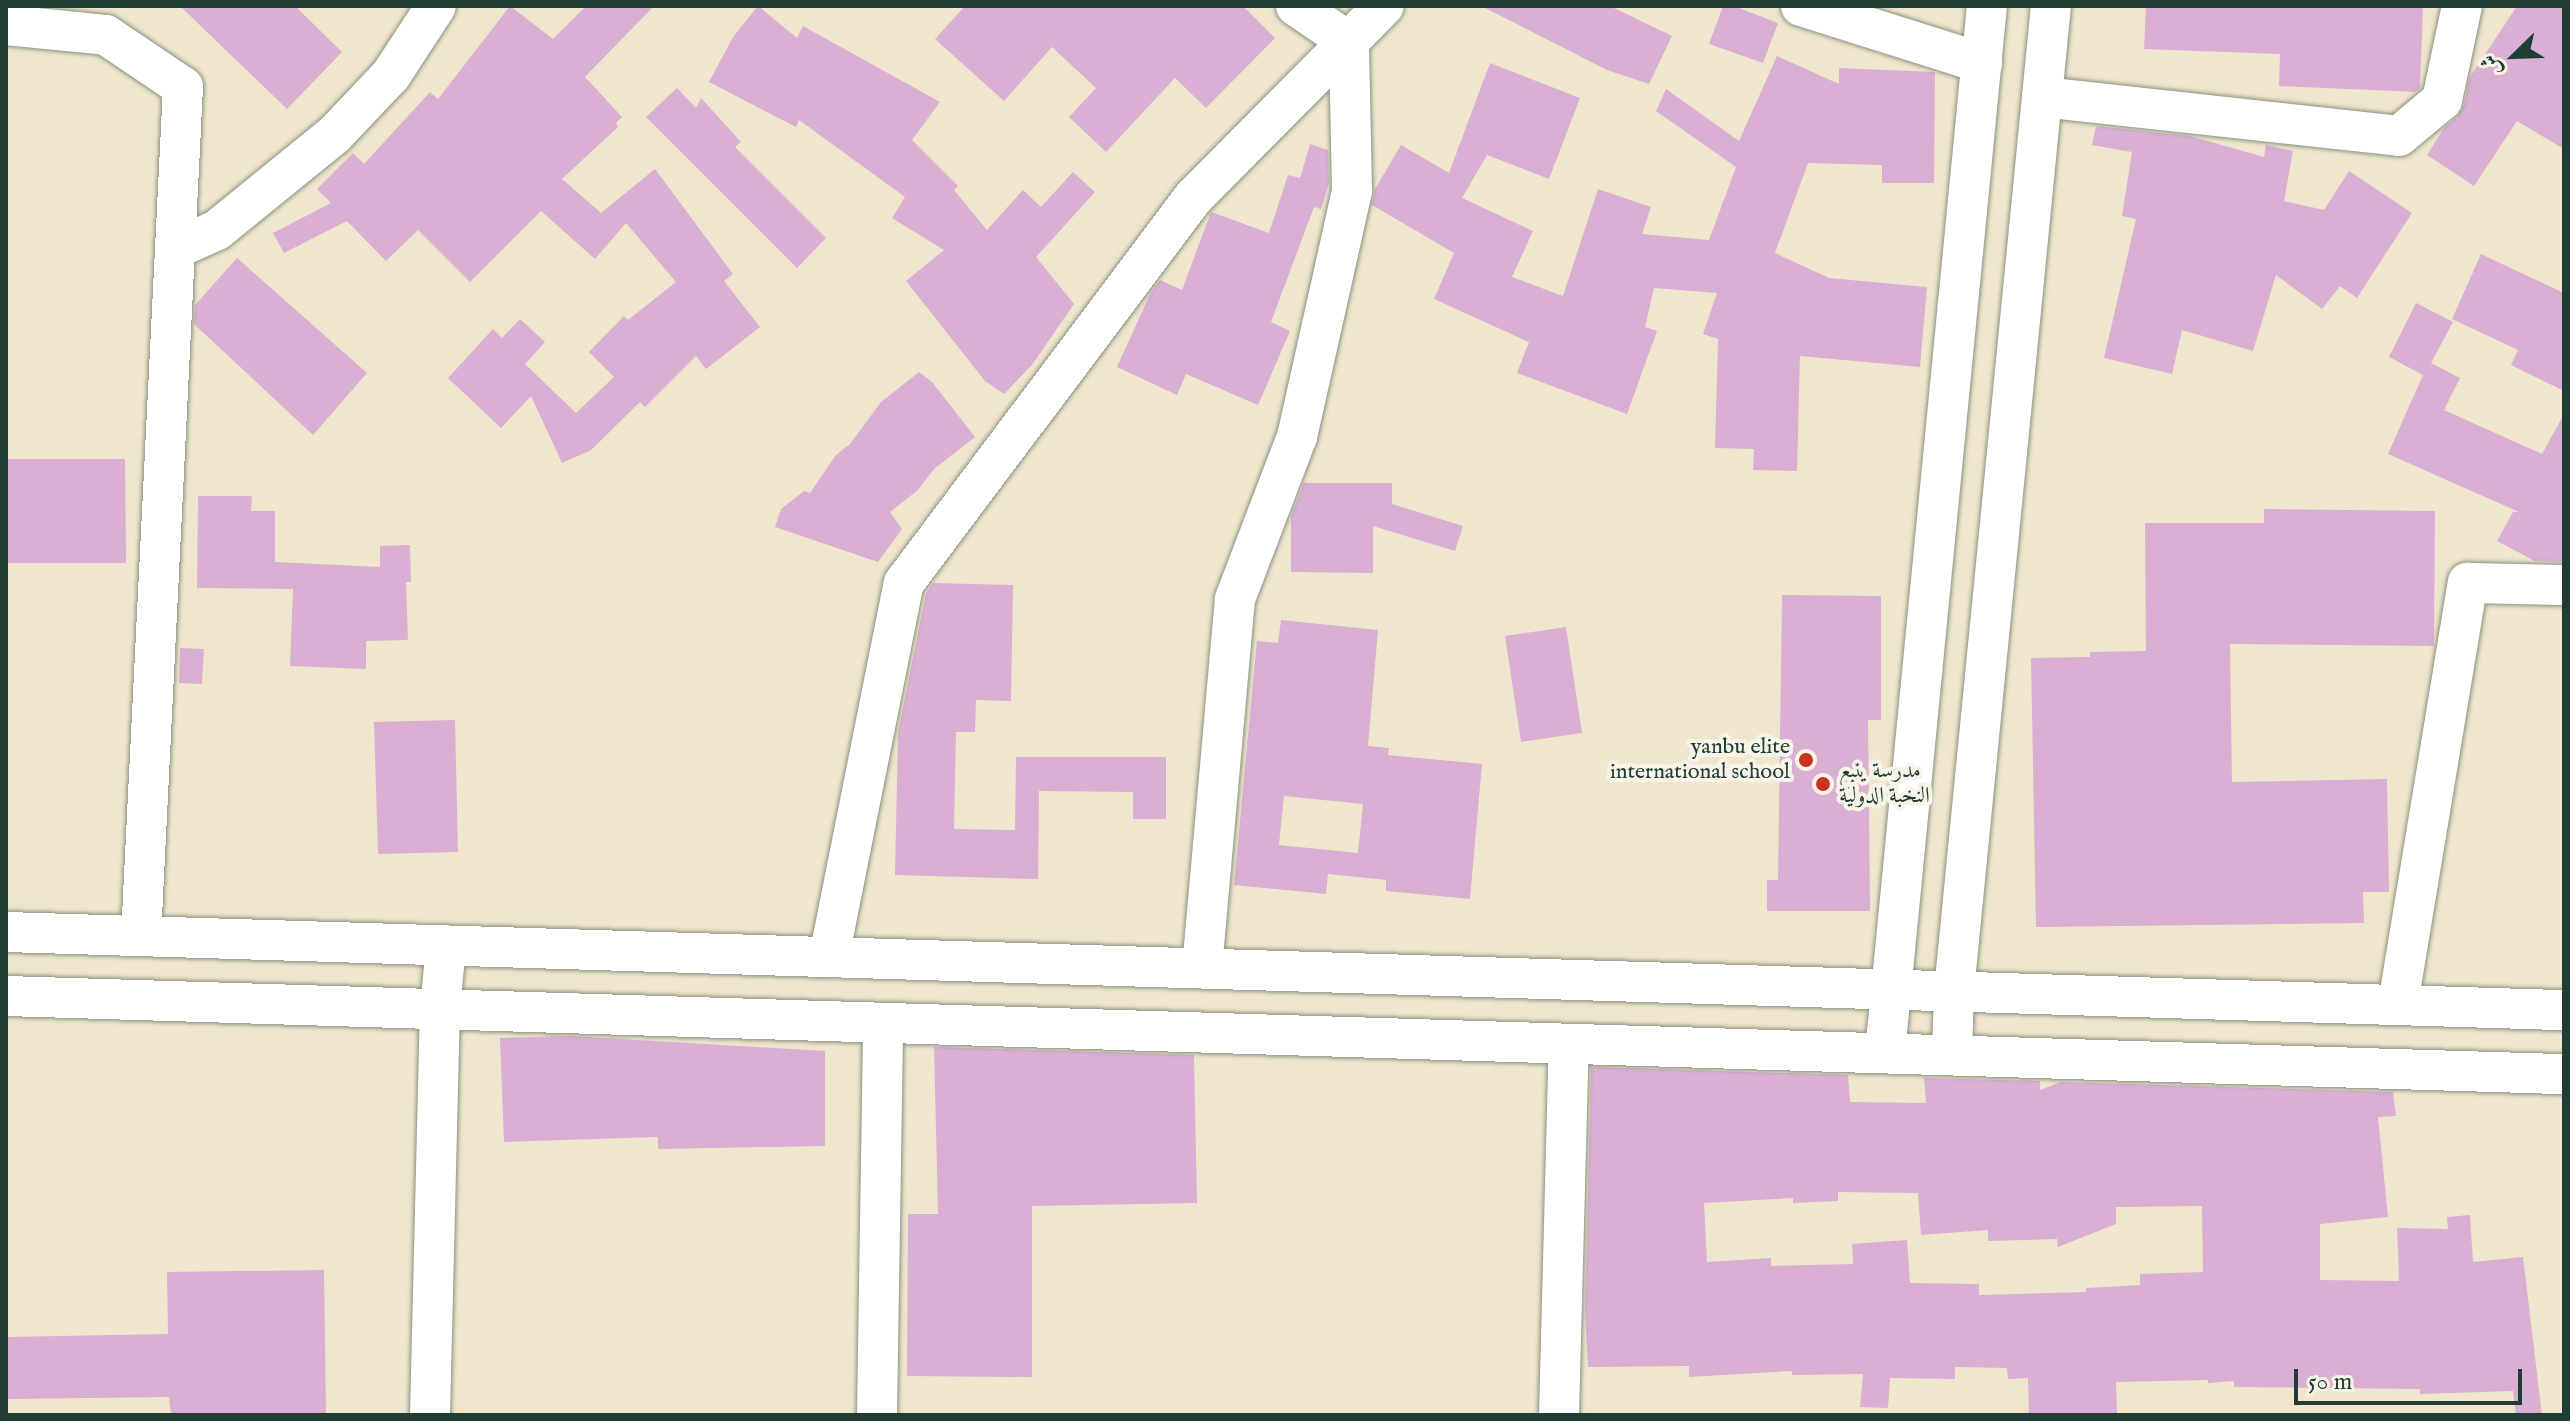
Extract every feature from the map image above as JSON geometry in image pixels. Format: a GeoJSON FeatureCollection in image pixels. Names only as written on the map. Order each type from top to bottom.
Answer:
{"type":"FeatureCollection","features":[{"type":"Feature","properties":{"kind":"street"},"geometry":{"type":"LineString","coordinates":[[175,249],[217,230],[335,134],[391,75],[436,6]]}},
{"type":"Feature","properties":{"kind":"street"},"geometry":{"type":"LineString","coordinates":[[1296,6],[1349,42]]}},
{"type":"Feature","properties":{"kind":"street"},"geometry":{"type":"LineString","coordinates":[[829,957],[904,583],[1194,197],[1384,6]]}},
{"type":"Feature","properties":{"kind":"street"},"geometry":{"type":"LineString","coordinates":[[1801,6],[1982,63]]}},
{"type":"Feature","properties":{"kind":"street"},"geometry":{"type":"LineString","coordinates":[[1885,1053],[1987,6]]}},
{"type":"Feature","properties":{"kind":"street"},"geometry":{"type":"LineString","coordinates":[[1952,1055],[1954,991],[2051,6]]}},
{"type":"Feature","properties":{"kind":"street"},"geometry":{"type":"LineString","coordinates":[[2042,97],[2399,136],[2442,100],[2462,6]]}},
{"type":"Feature","properties":{"kind":"street"},"geometry":{"type":"LineString","coordinates":[[6,25],[116,20],[183,87],[141,936]]}},
{"type":"Feature","properties":{"kind":"street"},"geometry":{"type":"LineString","coordinates":[[1202,968],[1235,599],[1297,437],[1352,190],[1349,42]]}},
{"type":"Feature","properties":{"kind":"street"},"geometry":{"type":"LineString","coordinates":[[2398,1004],[2468,583],[2564,585]]}},
{"type":"Feature","properties":{"kind":"street"},"geometry":{"type":"LineString","coordinates":[[6,932],[2564,1010]]}},
{"type":"Feature","properties":{"kind":"street"},"geometry":{"type":"LineString","coordinates":[[430,1415],[440,1009],[446,945]]}},
{"type":"Feature","properties":{"kind":"street"},"geometry":{"type":"LineString","coordinates":[[6,996],[2564,1074]]}},
{"type":"Feature","properties":{"kind":"street"},"geometry":{"type":"LineString","coordinates":[[877,1415],[883,1023]]}},
{"type":"Feature","properties":{"kind":"street"},"geometry":{"type":"LineString","coordinates":[[1559,1415],[1569,1044]]}},
{"type":"Feature","properties":{"kind":"building"},"geometry":{"type":"Polygon","coordinates":[[[180,6],[295,6],[342,52],[287,109],[180,6]]]}},
{"type":"Feature","properties":{"kind":"building"},"geometry":{"type":"Polygon","coordinates":[[[510,6],[553,39],[586,6],[654,6],[585,77],[622,117],[616,123],[618,127],[562,179],[601,213],[655,169],[733,274],[724,281],[760,327],[706,369],[696,356],[645,407],[640,402],[591,450],[562,463],[531,396],[501,428],[448,378],[493,329],[502,338],[520,319],[545,342],[525,364],[576,413],[614,377],[589,352],[624,316],[628,320],[676,282],[626,223],[595,259],[541,211],[470,282],[418,230],[386,261],[347,221],[284,253],[273,233],[331,203],[317,189],[353,153],[364,164],[430,92],[438,99],[510,6]]]}},
{"type":"Feature","properties":{"kind":"building"},"geometry":{"type":"Polygon","coordinates":[[[758,6],[797,38],[803,26],[940,102],[912,140],[958,186],[954,190],[987,230],[1023,190],[1041,207],[1073,172],[1095,192],[1036,257],[1074,304],[1032,365],[1004,394],[985,381],[906,281],[944,250],[892,218],[905,197],[799,120],[796,127],[709,82],[733,37],[758,6]]]}},
{"type":"Feature","properties":{"kind":"building"},"geometry":{"type":"Polygon","coordinates":[[[965,6],[1243,6],[1275,38],[1206,108],[1175,78],[1106,152],[1069,117],[1096,88],[1052,47],[1004,101],[935,39],[965,6]]]}},
{"type":"Feature","properties":{"kind":"building"},"geometry":{"type":"Polygon","coordinates":[[[1481,6],[1610,6],[1672,36],[1649,84],[1607,70],[1481,6]]]}},
{"type":"Feature","properties":{"kind":"building"},"geometry":{"type":"Polygon","coordinates":[[[1723,6],[1734,6],[1778,23],[1763,63],[1709,44],[1723,6]]]}},
{"type":"Feature","properties":{"kind":"building"},"geometry":{"type":"Polygon","coordinates":[[[2146,6],[2423,6],[2420,88],[2416,92],[2279,86],[2280,54],[2144,49],[2146,6]]]}},
{"type":"Feature","properties":{"kind":"building"},"geometry":{"type":"Polygon","coordinates":[[[2517,6],[2564,6],[2564,149],[2517,121],[2474,186],[2427,155],[2444,128],[2457,117],[2464,105],[2470,77],[2517,6]]]}},
{"type":"Feature","properties":{"kind":"building"},"geometry":{"type":"Polygon","coordinates":[[[1777,56],[1839,84],[1839,68],[1935,72],[1934,183],[1882,183],[1882,165],[1808,163],[1775,253],[1829,278],[1927,287],[1920,367],[1800,356],[1797,471],[1753,470],[1754,449],[1715,448],[1718,339],[1703,334],[1717,293],[1654,288],[1645,327],[1657,331],[1627,414],[1517,373],[1529,342],[1434,299],[1454,253],[1372,205],[1375,189],[1401,145],[1449,173],[1490,63],[1580,98],[1549,179],[1487,155],[1462,198],[1533,231],[1512,277],[1563,296],[1598,189],[1651,207],[1642,234],[1709,240],[1736,167],[1656,111],[1666,89],[1739,141],[1777,56]]]}},
{"type":"Feature","properties":{"kind":"building"},"geometry":{"type":"Polygon","coordinates":[[[677,88],[696,108],[701,98],[741,142],[735,147],[826,238],[797,268],[646,117],[677,88]]]}},
{"type":"Feature","properties":{"kind":"building"},"geometry":{"type":"Polygon","coordinates":[[[2096,126],[2190,136],[2264,157],[2266,145],[2293,151],[2284,201],[2324,210],[2349,171],[2412,213],[2357,298],[2340,286],[2322,309],[2276,275],[2253,351],[2182,330],[2172,374],[2104,358],[2136,219],[2122,216],[2132,152],[2092,145],[2096,126]]]}},
{"type":"Feature","properties":{"kind":"building"},"geometry":{"type":"Polygon","coordinates":[[[1310,144],[1328,150],[1329,183],[1321,209],[1314,207],[1271,322],[1290,331],[1258,405],[1186,374],[1177,395],[1117,367],[1150,294],[1160,280],[1182,290],[1211,212],[1269,233],[1288,175],[1300,178],[1310,144]]]}},
{"type":"Feature","properties":{"kind":"building"},"geometry":{"type":"Polygon","coordinates":[[[2481,254],[2564,293],[2564,391],[2511,365],[2518,350],[2452,319],[2481,254]]]}},
{"type":"Feature","properties":{"kind":"building"},"geometry":{"type":"Polygon","coordinates":[[[237,258],[367,373],[313,435],[194,324],[195,305],[237,258]]]}},
{"type":"Feature","properties":{"kind":"building"},"geometry":{"type":"Polygon","coordinates":[[[2416,303],[2453,322],[2431,363],[2460,378],[2444,410],[2542,454],[2564,414],[2564,562],[2535,561],[2497,541],[2513,512],[2519,512],[2388,454],[2423,375],[2389,357],[2416,303]]]}},
{"type":"Feature","properties":{"kind":"building"},"geometry":{"type":"Polygon","coordinates":[[[919,372],[932,382],[975,437],[934,469],[918,490],[890,512],[902,529],[878,562],[775,527],[781,509],[804,491],[810,493],[836,455],[850,444],[881,402],[919,372]]]}},
{"type":"Feature","properties":{"kind":"building"},"geometry":{"type":"Polygon","coordinates":[[[6,459],[125,459],[126,563],[6,563],[6,459]]]}},
{"type":"Feature","properties":{"kind":"building"},"geometry":{"type":"Polygon","coordinates":[[[1304,483],[1392,483],[1392,504],[1463,526],[1455,551],[1373,526],[1373,573],[1291,572],[1291,516],[1304,483]]]}},
{"type":"Feature","properties":{"kind":"building"},"geometry":{"type":"Polygon","coordinates":[[[198,496],[252,496],[251,511],[275,511],[275,562],[380,567],[380,546],[410,545],[411,582],[406,582],[408,640],[366,641],[366,669],[290,666],[293,589],[197,588],[198,496]]]}},
{"type":"Feature","properties":{"kind":"building"},"geometry":{"type":"Polygon","coordinates":[[[2264,509],[2435,511],[2434,646],[2230,644],[2232,782],[2387,779],[2389,892],[2363,892],[2364,923],[2036,927],[2031,658],[2090,657],[2090,652],[2146,651],[2145,523],[2264,523],[2264,509]]]}},
{"type":"Feature","properties":{"kind":"building"},"geometry":{"type":"Polygon","coordinates":[[[933,583],[1013,585],[1011,701],[976,700],[975,732],[956,732],[954,829],[1015,830],[1016,757],[1166,757],[1166,819],[1133,819],[1133,792],[1039,791],[1038,879],[895,875],[898,732],[926,593],[933,583]]]}},
{"type":"Feature","properties":{"kind":"building"},"geometry":{"type":"Polygon","coordinates":[[[1782,595],[1881,596],[1881,720],[1868,720],[1870,911],[1767,911],[1767,880],[1778,880],[1782,595]]]}},
{"type":"Feature","properties":{"kind":"building"},"geometry":{"type":"Polygon","coordinates":[[[1281,620],[1378,630],[1368,746],[1389,748],[1388,755],[1482,764],[1470,899],[1386,891],[1386,880],[1328,874],[1326,894],[1234,885],[1257,641],[1278,643],[1281,620]],[[1284,796],[1279,845],[1358,853],[1363,804],[1284,796]]]}},
{"type":"Feature","properties":{"kind":"building"},"geometry":{"type":"Polygon","coordinates":[[[1566,627],[1582,733],[1521,742],[1505,636],[1566,627]]]}},
{"type":"Feature","properties":{"kind":"building"},"geometry":{"type":"Polygon","coordinates":[[[180,648],[204,649],[202,684],[179,683],[180,648]]]}},
{"type":"Feature","properties":{"kind":"building"},"geometry":{"type":"Polygon","coordinates":[[[455,720],[458,852],[378,854],[374,722],[455,720]]]}},
{"type":"Feature","properties":{"kind":"building"},"geometry":{"type":"Polygon","coordinates":[[[571,1036],[825,1051],[825,1146],[658,1149],[658,1137],[504,1142],[500,1038],[571,1036]]]}},
{"type":"Feature","properties":{"kind":"building"},"geometry":{"type":"Polygon","coordinates":[[[934,1047],[1194,1055],[1197,1203],[1032,1206],[1032,1377],[907,1376],[908,1214],[938,1214],[934,1047]]]}},
{"type":"Feature","properties":{"kind":"building"},"geometry":{"type":"Polygon","coordinates":[[[1591,1067],[1848,1075],[1850,1102],[1926,1103],[1924,1078],[2040,1081],[2040,1090],[2061,1082],[2393,1092],[2396,1116],[2378,1117],[2388,1217],[2320,1224],[2320,1280],[2399,1281],[2397,1228],[2448,1229],[2447,1217],[2470,1215],[2473,1262],[2523,1257],[2542,1415],[2516,1415],[2513,1391],[2420,1394],[2420,1389],[2234,1387],[2234,1381],[2208,1383],[2208,1380],[2116,1382],[2117,1413],[2029,1415],[2028,1378],[2008,1379],[2007,1368],[1955,1367],[1955,1379],[1890,1378],[1888,1408],[1860,1407],[1863,1374],[1792,1375],[1792,1371],[1689,1377],[1689,1366],[1588,1367],[1585,1311],[1591,1067]],[[1838,1192],[1838,1201],[1793,1203],[1793,1198],[1704,1203],[1707,1262],[1771,1258],[1771,1266],[1853,1264],[1852,1244],[1907,1240],[1910,1283],[1979,1284],[1979,1295],[2086,1292],[2086,1288],[2140,1285],[2140,1274],[2203,1272],[2202,1206],[2116,1207],[2116,1224],[2058,1247],[2057,1239],[1988,1241],[1988,1230],[1921,1235],[1918,1193],[1838,1192]]]}},
{"type":"Feature","properties":{"kind":"building"},"geometry":{"type":"Polygon","coordinates":[[[324,1270],[326,1415],[171,1415],[169,1397],[6,1399],[6,1337],[168,1334],[167,1272],[324,1270]]]}},
{"type":"Feature","properties":{"kind":"place","name":"yanbu elite international school"},"geometry":{"type":"Point","coordinates":[1806,760]}},
{"type":"Feature","properties":{"kind":"place","name":"مدرسة ينبع النخبة الدولية"},"geometry":{"type":"Point","coordinates":[1823,784]}}]}
